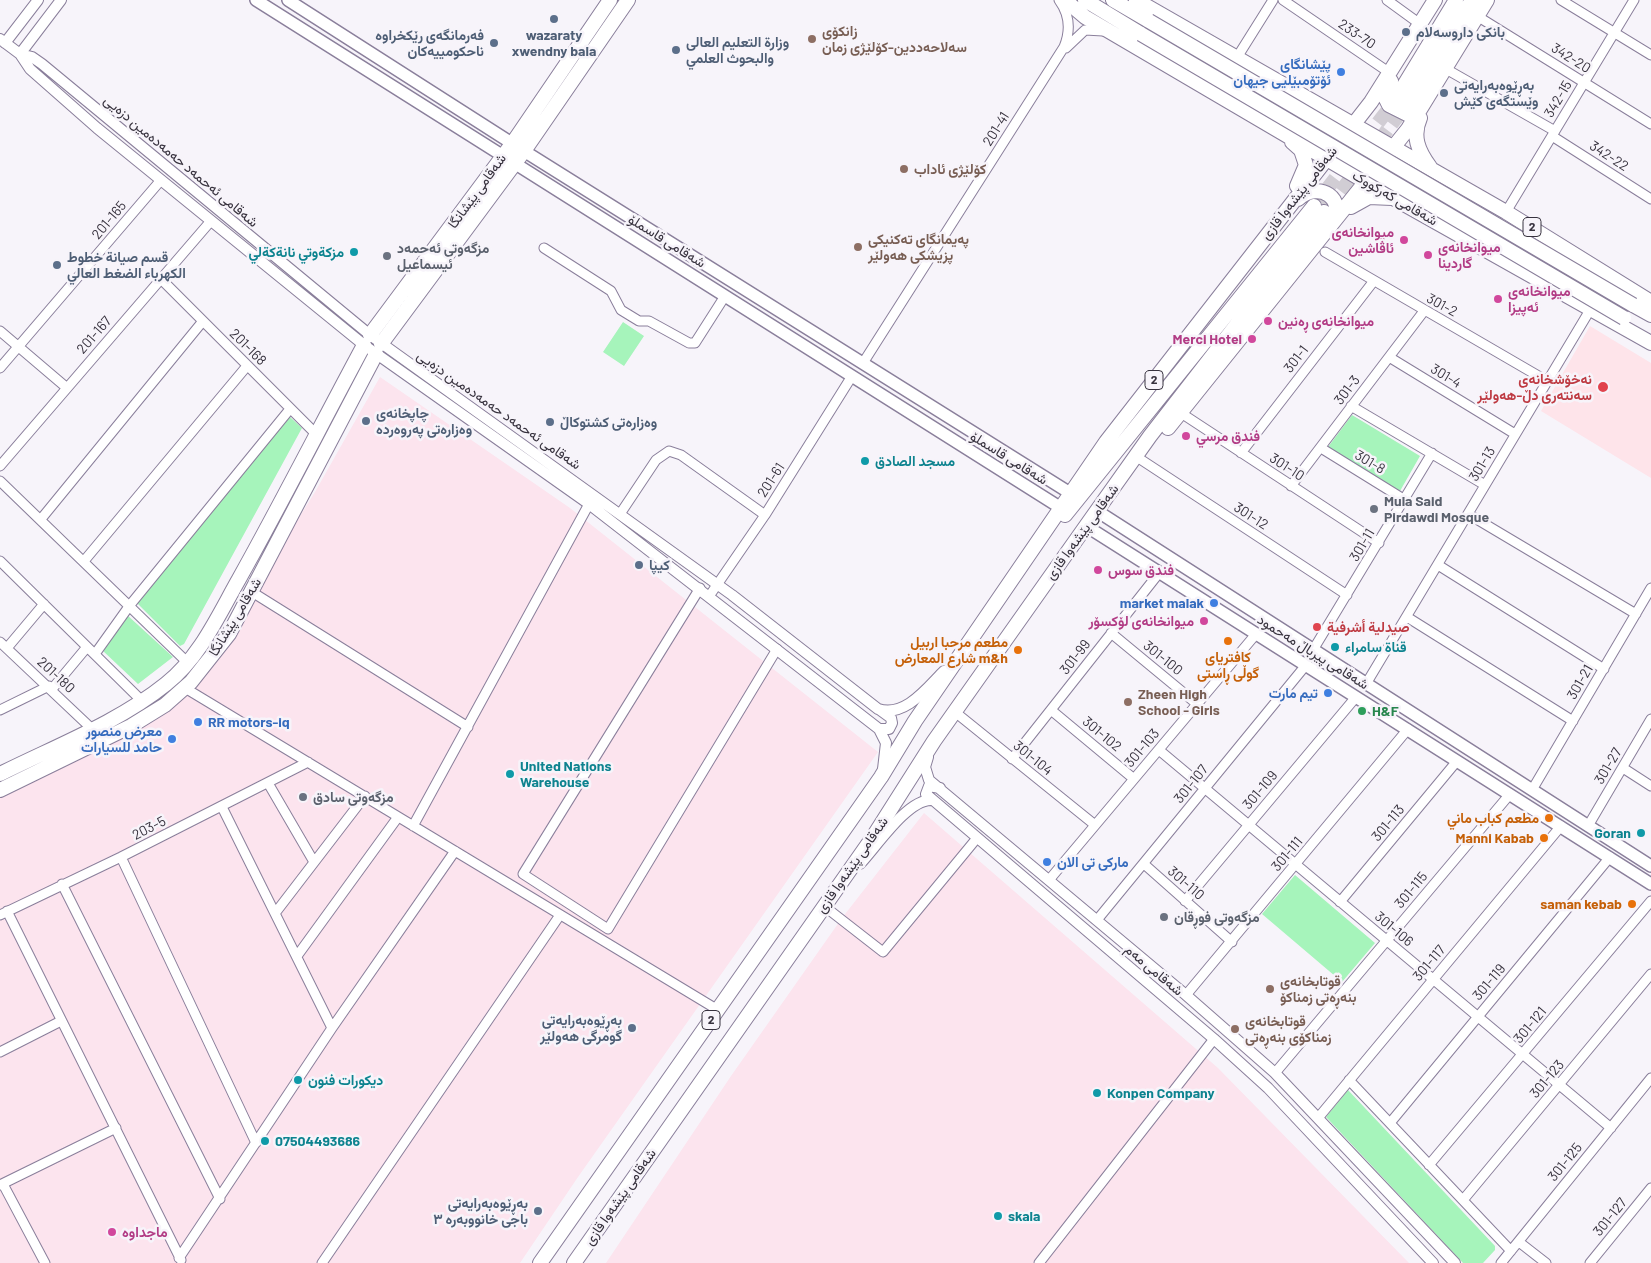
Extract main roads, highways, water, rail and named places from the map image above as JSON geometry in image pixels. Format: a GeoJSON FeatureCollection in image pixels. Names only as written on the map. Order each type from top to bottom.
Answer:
{"type":"FeatureCollection","features":[{"type":"Feature","properties":{"kind":"main road","name":"شەقامی قاسملۆ"},"geometry":{"type":"LineString","coordinates":[[256,0],[1061,508]]}},
{"type":"Feature","properties":{"kind":"main road","name":"شەقامی قاسملۆ"},"geometry":{"type":"LineString","coordinates":[[288,0],[524,152],[766,301],[1070,493]]}},
{"type":"Feature","properties":{"kind":"main road","name":"شەقامی پێشانگا"},"geometry":{"type":"LineString","coordinates":[[0,774],[142,701],[167,683],[188,663],[203,642],[262,537],[316,435],[373,345],[610,0]]}},
{"type":"Feature","properties":{"kind":"main road","name":"شەقامی پێشانگا"},"geometry":{"type":"LineString","coordinates":[[0,790],[126,728],[165,705],[185,688],[229,634],[277,545],[373,345],[524,152],[628,0]]}},
{"type":"Feature","properties":{"kind":"main road"},"geometry":{"type":"LineString","coordinates":[[1065,0],[1085,17],[1257,117],[1301,150],[1306,165],[1304,173],[1281,215]]}},
{"type":"Feature","properties":{"kind":"main road","name":"شەقامی کەرکووک"},"geometry":{"type":"LineString","coordinates":[[1085,0],[1651,334]]}},
{"type":"Feature","properties":{"kind":"main road","name":"شەقامی کەرکووک"},"geometry":{"type":"LineString","coordinates":[[1113,0],[1651,315]]}},
{"type":"Feature","properties":{"kind":"main road"},"geometry":{"type":"LineString","coordinates":[[1136,0],[1236,59],[1337,114],[1388,149]]}},
{"type":"Feature","properties":{"kind":"main road"},"geometry":{"type":"LineString","coordinates":[[1395,199],[1366,179],[1355,127],[1435,0]]}},
{"type":"Feature","properties":{"kind":"main road"},"geometry":{"type":"LineString","coordinates":[[1456,0],[1402,101],[1472,0]]}},
{"type":"Feature","properties":{"kind":"main road","name":"شەقامی پێشەوا قازی"},"geometry":{"type":"LineString","coordinates":[[574,1263],[873,837],[934,741],[1086,526],[1135,463],[1181,413],[1320,249],[1332,225],[1351,202],[1388,149],[1412,124],[1487,0]]}},
{"type":"Feature","properties":{"kind":"main road"},"geometry":{"type":"LineString","coordinates":[[1418,27],[1385,92],[1386,100],[1402,112],[1411,114],[1417,110],[1435,88]]}},
{"type":"Feature","properties":{"kind":"main road"},"geometry":{"type":"LineString","coordinates":[[1257,117],[1281,128],[1296,125],[1303,117],[1305,110],[1302,98],[1295,91]]}},
{"type":"Feature","properties":{"kind":"main road"},"geometry":{"type":"LineString","coordinates":[[1427,100],[1416,128],[1416,137],[1421,154],[1436,172]]}},
{"type":"Feature","properties":{"kind":"main road"},"geometry":{"type":"LineString","coordinates":[[1337,114],[1351,116],[1360,112],[1371,102]]}},
{"type":"Feature","properties":{"kind":"main road","name":"شەقامی پێشەوا قازی"},"geometry":{"type":"LineString","coordinates":[[540,1263],[881,777],[916,721],[1034,551],[1070,493],[1106,442],[1281,215],[1313,175],[1332,157],[1355,127]]}},
{"type":"Feature","properties":{"kind":"main road"},"geometry":{"type":"LineString","coordinates":[[1279,132],[1332,157],[1360,153]]}},
{"type":"Feature","properties":{"kind":"main road","name":"2"},"geometry":{"type":"LineString","coordinates":[[1360,153],[1388,149],[1410,158],[1506,212],[1651,302]]}},
{"type":"Feature","properties":{"kind":"main road","name":"شەقامی کەرکووک"},"geometry":{"type":"LineString","coordinates":[[1332,157],[1366,179]]}},
{"type":"Feature","properties":{"kind":"main road"},"geometry":{"type":"LineString","coordinates":[[1433,220],[1417,206],[1414,194],[1417,186],[1422,180],[1430,176],[1444,178],[1453,182]]}},
{"type":"Feature","properties":{"kind":"main road"},"geometry":{"type":"LineString","coordinates":[[1281,215],[1308,192],[1320,191],[1328,194],[1334,204],[1335,215],[1320,249]]}},
{"type":"Feature","properties":{"kind":"main road","name":"2"},"geometry":{"type":"LineString","coordinates":[[1332,225],[1363,199],[1375,197],[1395,199]]}},
{"type":"Feature","properties":{"kind":"main road","name":"شەقامی کەرکووک"},"geometry":{"type":"LineString","coordinates":[[1395,199],[1651,343]]}},
{"type":"Feature","properties":{"kind":"main road","name":"شەقامی پێشەوا قازی"},"geometry":{"type":"LineString","coordinates":[[1034,551],[1319,209],[1150,436],[1135,463]]}},
{"type":"Feature","properties":{"kind":"main road"},"geometry":{"type":"LineString","coordinates":[[756,316],[766,301]]}},
{"type":"Feature","properties":{"kind":"main road"},"geometry":{"type":"LineString","coordinates":[[994,466],[1001,460],[1004,451]]}},
{"type":"Feature","properties":{"kind":"main road","name":"شەقامی پیرباڵ مەحمود"},"geometry":{"type":"LineString","coordinates":[[1097,511],[1651,866]]}},
{"type":"Feature","properties":{"kind":"main road","name":"شەقامی پیرباڵ مەحمود"},"geometry":{"type":"LineString","coordinates":[[1086,526],[1651,884]]}},
{"type":"Feature","properties":{"kind":"main road"},"geometry":{"type":"LineString","coordinates":[[1122,549],[1132,534]]}},
{"type":"Feature","properties":{"kind":"main road"},"geometry":{"type":"LineString","coordinates":[[262,537],[277,545]]}},
{"type":"Feature","properties":{"kind":"main road"},"geometry":{"type":"LineString","coordinates":[[118,714],[126,728]]}},
{"type":"Feature","properties":{"kind":"tunnel"},"geometry":{"type":"LineString","coordinates":[[1314,206],[1397,98]]}},
{"type":"Feature","properties":{"kind":"tunnel"},"geometry":{"type":"LineString","coordinates":[[1328,208],[1407,104]]}},
{"type":"Feature","properties":{"kind":"place","name":"wazaraty xwendny bala"},"geometry":{"type":"Point","coordinates":[554,19]}},
{"type":"Feature","properties":{"kind":"place","name":"بانکی داروسەلام"},"geometry":{"type":"Point","coordinates":[1406,32]}},
{"type":"Feature","properties":{"kind":"place","name":"زانکۆی سەلاحەددین-کۆلێژی زمان"},"geometry":{"type":"Point","coordinates":[812,39]}},
{"type":"Feature","properties":{"kind":"place","name":"فەرمانگەی ڕێکخراوە ناحکومییەکان"},"geometry":{"type":"Point","coordinates":[494,43]}},
{"type":"Feature","properties":{"kind":"place","name":"وزارة التعليم العالى والبحوث العلمي"},"geometry":{"type":"Point","coordinates":[676,50]}},
{"type":"Feature","properties":{"kind":"place","name":"پێشانگای ئۆتۆمبێلیی جیھان"},"geometry":{"type":"Point","coordinates":[1341,72]}},
{"type":"Feature","properties":{"kind":"place","name":"بەڕێوەبەرایەتی وێستگەی کێش"},"geometry":{"type":"Point","coordinates":[1444,93]}},
{"type":"Feature","properties":{"kind":"place","name":"کۆلێژی ئاداب"},"geometry":{"type":"Point","coordinates":[904,169]}},
{"type":"Feature","properties":{"kind":"place","name":"میوانخانەی ئاڤاشین"},"geometry":{"type":"Point","coordinates":[1404,240]}},
{"type":"Feature","properties":{"kind":"place","name":"پەیمانگای تەکنیکی پزیشکی هەولێر"},"geometry":{"type":"Point","coordinates":[858,247]}},
{"type":"Feature","properties":{"kind":"place","name":"مزكةوتي نانةكةلي"},"geometry":{"type":"Point","coordinates":[354,252]}},
{"type":"Feature","properties":{"kind":"place","name":"میوانخانەی گاردینا"},"geometry":{"type":"Point","coordinates":[1428,255]}},
{"type":"Feature","properties":{"kind":"place","name":"مزگەوتی ئەحمەد ئیسماعیل"},"geometry":{"type":"Point","coordinates":[387,256]}},
{"type":"Feature","properties":{"kind":"place","name":"قسم صيانة خطوط الكهرباء الضغط العالي"},"geometry":{"type":"Point","coordinates":[57,265]}},
{"type":"Feature","properties":{"kind":"place","name":"میوانخانەی ئەپیزا"},"geometry":{"type":"Point","coordinates":[1498,299]}},
{"type":"Feature","properties":{"kind":"place","name":"میوانخانەی ڕەنین"},"geometry":{"type":"Point","coordinates":[1268,321]}},
{"type":"Feature","properties":{"kind":"place","name":"Merci Hotel"},"geometry":{"type":"Point","coordinates":[1252,339]}},
{"type":"Feature","properties":{"kind":"place","name":"نەخۆشخانەی سەنتەری دڵ-هەولێر"},"geometry":{"type":"Point","coordinates":[1603,387]}},
{"type":"Feature","properties":{"kind":"place","name":"چاپخانەی وەزارەتی پەروەردە"},"geometry":{"type":"Point","coordinates":[366,421]}},
{"type":"Feature","properties":{"kind":"place","name":"وەزارەتی کشتوکاڵ"},"geometry":{"type":"Point","coordinates":[550,422]}},
{"type":"Feature","properties":{"kind":"place","name":"فندق مرسي"},"geometry":{"type":"Point","coordinates":[1186,436]}},
{"type":"Feature","properties":{"kind":"place","name":"مسجد الصادق"},"geometry":{"type":"Point","coordinates":[865,461]}},
{"type":"Feature","properties":{"kind":"place","name":"Mula Said Pirdawdi Mosque"},"geometry":{"type":"Point","coordinates":[1374,509]}},
{"type":"Feature","properties":{"kind":"place","name":"كيپا"},"geometry":{"type":"Point","coordinates":[639,565]}},
{"type":"Feature","properties":{"kind":"place","name":"فندق سوس"},"geometry":{"type":"Point","coordinates":[1098,570]}},
{"type":"Feature","properties":{"kind":"place","name":"market malak"},"geometry":{"type":"Point","coordinates":[1214,603]}},
{"type":"Feature","properties":{"kind":"place","name":"میوانخانەی لۆکسۆر"},"geometry":{"type":"Point","coordinates":[1204,621]}},
{"type":"Feature","properties":{"kind":"place","name":"صيدلية أشرفية"},"geometry":{"type":"Point","coordinates":[1317,627]}},
{"type":"Feature","properties":{"kind":"place","name":"کافتریای گوڵی ڕاستی"},"geometry":{"type":"Point","coordinates":[1228,641]}},
{"type":"Feature","properties":{"kind":"place","name":"قناة سامراء"},"geometry":{"type":"Point","coordinates":[1335,647]}},
{"type":"Feature","properties":{"kind":"place","name":"مطعم مرحبا اربيل شارع المعارض m&h"},"geometry":{"type":"Point","coordinates":[1018,650]}},
{"type":"Feature","properties":{"kind":"place","name":"تیم مارت"},"geometry":{"type":"Point","coordinates":[1328,693]}},
{"type":"Feature","properties":{"kind":"place","name":"Zheen High School - Girls"},"geometry":{"type":"Point","coordinates":[1128,702]}},
{"type":"Feature","properties":{"kind":"place","name":"H&F"},"geometry":{"type":"Point","coordinates":[1362,711]}},
{"type":"Feature","properties":{"kind":"place","name":"RR motors-iq"},"geometry":{"type":"Point","coordinates":[198,722]}},
{"type":"Feature","properties":{"kind":"place","name":"معرض منصور حامد للسيارات"},"geometry":{"type":"Point","coordinates":[172,739]}},
{"type":"Feature","properties":{"kind":"place","name":"United Nations Warehouse"},"geometry":{"type":"Point","coordinates":[510,774]}},
{"type":"Feature","properties":{"kind":"place","name":"مزگەوتی سادق"},"geometry":{"type":"Point","coordinates":[303,797]}},
{"type":"Feature","properties":{"kind":"place","name":"مطعم كباب ماني"},"geometry":{"type":"Point","coordinates":[1549,818]}},
{"type":"Feature","properties":{"kind":"place","name":"Goran"},"geometry":{"type":"Point","coordinates":[1641,833]}},
{"type":"Feature","properties":{"kind":"place","name":"Manni Kabab"},"geometry":{"type":"Point","coordinates":[1544,838]}},
{"type":"Feature","properties":{"kind":"place","name":"مارکی تی الان"},"geometry":{"type":"Point","coordinates":[1047,862]}},
{"type":"Feature","properties":{"kind":"place","name":"saman kebab"},"geometry":{"type":"Point","coordinates":[1632,904]}},
{"type":"Feature","properties":{"kind":"place","name":"مزگەوتی فوڕقان"},"geometry":{"type":"Point","coordinates":[1164,917]}},
{"type":"Feature","properties":{"kind":"place","name":"قوتابخانەی بنەڕەتی زمناکۆ"},"geometry":{"type":"Point","coordinates":[1270,989]}},
{"type":"Feature","properties":{"kind":"place","name":"بەڕێوەبەرایەتی گومرگی هەولێر"},"geometry":{"type":"Point","coordinates":[632,1028]}},
{"type":"Feature","properties":{"kind":"place","name":"قوتابخانەی زمناكۆی بنەڕەتی"},"geometry":{"type":"Point","coordinates":[1235,1029]}},
{"type":"Feature","properties":{"kind":"place","name":"ديكورات فنون"},"geometry":{"type":"Point","coordinates":[298,1080]}},
{"type":"Feature","properties":{"kind":"place","name":"Konpen Company"},"geometry":{"type":"Point","coordinates":[1097,1093]}},
{"type":"Feature","properties":{"kind":"place","name":"07504493686"},"geometry":{"type":"Point","coordinates":[265,1141]}},
{"type":"Feature","properties":{"kind":"place","name":"بەڕێوەبەرایەتی باجی خانووبەرە ٣"},"geometry":{"type":"Point","coordinates":[538,1211]}},
{"type":"Feature","properties":{"kind":"place","name":"skala"},"geometry":{"type":"Point","coordinates":[998,1216]}},
{"type":"Feature","properties":{"kind":"place","name":"ماجداوە"},"geometry":{"type":"Point","coordinates":[112,1232]}}]}
